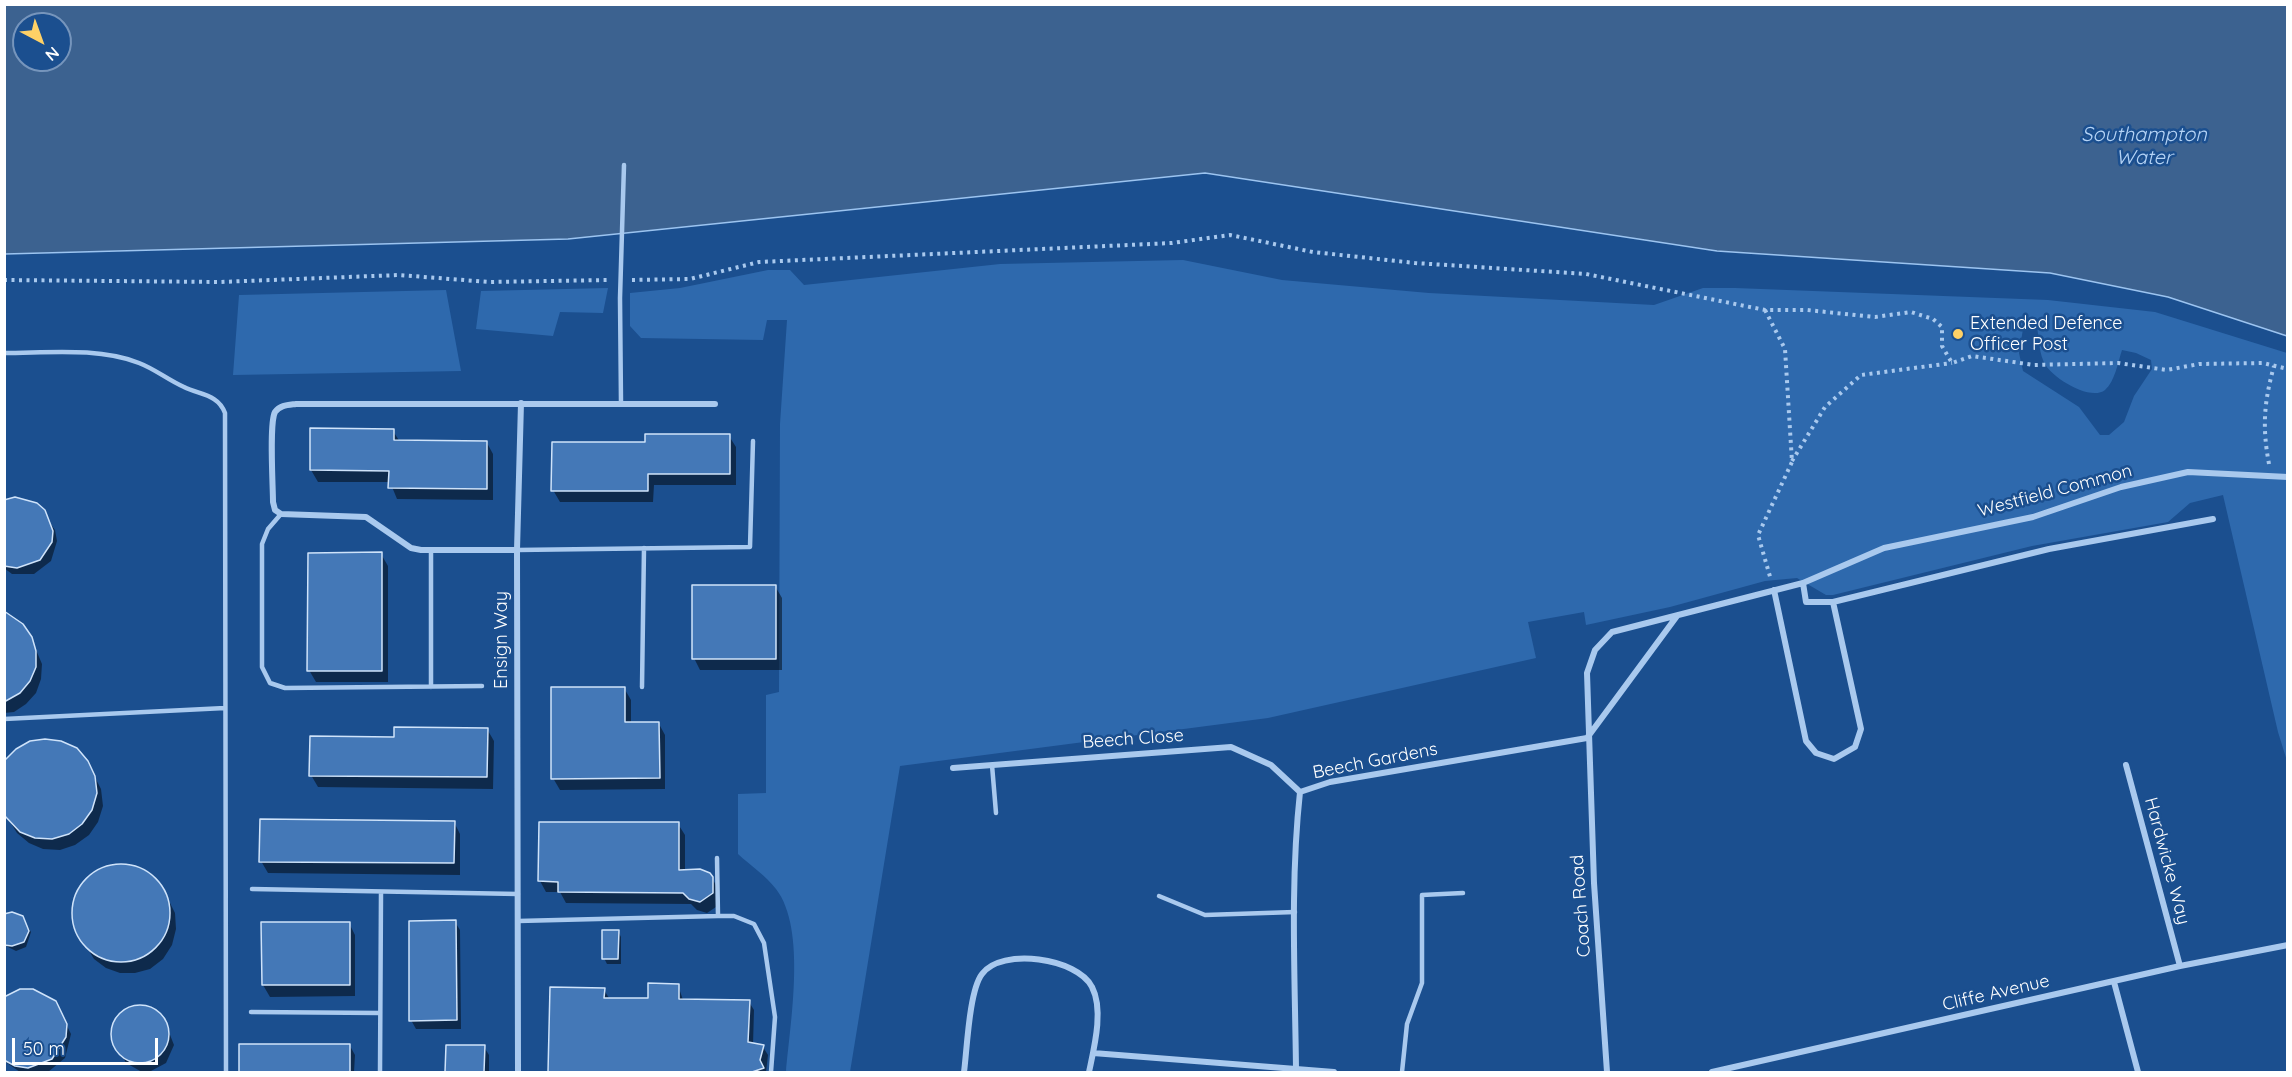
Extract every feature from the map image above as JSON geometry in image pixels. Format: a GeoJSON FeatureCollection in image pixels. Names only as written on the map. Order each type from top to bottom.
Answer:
{"type":"FeatureCollection","features":[{"type":"Feature","properties":{"kind":"street"},"geometry":{"type":"LineString","coordinates":[[517,550],[411,548],[366,517],[281,514],[275,510],[273,502],[272,427],[275,412],[282,406],[521,403],[715,404]]}},
{"type":"Feature","properties":{"kind":"street","name":"Ensign Way"},"geometry":{"type":"LineString","coordinates":[[518,1072],[517,550],[521,403]]}},
{"type":"Feature","properties":{"kind":"street","name":"Westfield Common"},"geometry":{"type":"LineString","coordinates":[[1612,632],[1803,583],[1884,548],[2032,517],[2121,487],[2188,472],[2288,477]]}},
{"type":"Feature","properties":{"kind":"street"},"geometry":{"type":"LineString","coordinates":[[1803,583],[1806,602],[1833,602],[2049,549],[2213,519]]}},
{"type":"Feature","properties":{"kind":"street"},"geometry":{"type":"LineString","coordinates":[[1774,590],[1806,741],[1816,753],[1834,759],[1855,747],[1861,729],[1833,602]]}},
{"type":"Feature","properties":{"kind":"street"},"geometry":{"type":"LineString","coordinates":[[1587,738],[1678,615]]}},
{"type":"Feature","properties":{"kind":"street","name":"Coach Road"},"geometry":{"type":"LineString","coordinates":[[1607,1072],[1587,738],[1587,673],[1595,650],[1612,632]]}},
{"type":"Feature","properties":{"kind":"street","name":"Beech Gardens"},"geometry":{"type":"LineString","coordinates":[[1296,1069],[1296,825],[1300,792],[1330,782],[1587,738]]}},
{"type":"Feature","properties":{"kind":"street","name":"Beech Close"},"geometry":{"type":"LineString","coordinates":[[953,768],[1231,747],[1271,765],[1300,792]]}},
{"type":"Feature","properties":{"kind":"street","name":"Hardwicke Way"},"geometry":{"type":"LineString","coordinates":[[2126,765],[2180,966]]}},
{"type":"Feature","properties":{"kind":"street","name":"Cliffe Avenue"},"geometry":{"type":"LineString","coordinates":[[1712,1072],[2180,966],[2288,945]]}},
{"type":"Feature","properties":{"kind":"street"},"geometry":{"type":"LineString","coordinates":[[964,1072],[975,988],[985,970],[1001,961],[1041,961],[1066,965],[1088,980],[1096,999],[1093,1053],[1089,1072]]}},
{"type":"Feature","properties":{"kind":"street"},"geometry":{"type":"LineString","coordinates":[[2114,982],[2138,1072]]}},
{"type":"Feature","properties":{"kind":"street"},"geometry":{"type":"LineString","coordinates":[[1093,1053],[1334,1072]]}},
{"type":"Feature","properties":{"kind":"lane"},"geometry":{"type":"LineString","coordinates":[[621,404],[620,298],[624,165]]}},
{"type":"Feature","properties":{"kind":"lane"},"geometry":{"type":"LineString","coordinates":[[4,353],[91,354],[126,359],[147,366],[182,386],[212,397],[222,406],[226,422],[226,1072]]}},
{"type":"Feature","properties":{"kind":"lane"},"geometry":{"type":"LineString","coordinates":[[517,550],[750,547],[753,441]]}},
{"type":"Feature","properties":{"kind":"lane"},"geometry":{"type":"LineString","coordinates":[[281,514],[268,529],[262,544],[262,667],[270,683],[285,688],[482,686]]}},
{"type":"Feature","properties":{"kind":"lane"},"geometry":{"type":"LineString","coordinates":[[642,687],[644,548]]}},
{"type":"Feature","properties":{"kind":"lane"},"geometry":{"type":"LineString","coordinates":[[431,550],[431,687]]}},
{"type":"Feature","properties":{"kind":"lane"},"geometry":{"type":"LineString","coordinates":[[4,719],[225,708]]}},
{"type":"Feature","properties":{"kind":"lane"},"geometry":{"type":"LineString","coordinates":[[992,765],[996,813]]}},
{"type":"Feature","properties":{"kind":"lane"},"geometry":{"type":"LineString","coordinates":[[717,858],[718,916]]}},
{"type":"Feature","properties":{"kind":"lane"},"geometry":{"type":"LineString","coordinates":[[252,890],[518,894]]}},
{"type":"Feature","properties":{"kind":"lane"},"geometry":{"type":"LineString","coordinates":[[380,1072],[381,893]]}},
{"type":"Feature","properties":{"kind":"lane"},"geometry":{"type":"LineString","coordinates":[[1402,1072],[1407,1024],[1422,983],[1422,895],[1463,893]]}},
{"type":"Feature","properties":{"kind":"lane"},"geometry":{"type":"LineString","coordinates":[[1160,897],[1205,915],[1295,912]]}},
{"type":"Feature","properties":{"kind":"lane"},"geometry":{"type":"LineString","coordinates":[[518,921],[735,916],[754,924],[764,943],[776,1017],[771,1072]]}},
{"type":"Feature","properties":{"kind":"lane"},"geometry":{"type":"LineString","coordinates":[[251,1012],[380,1013]]}},
{"type":"Feature","properties":{"kind":"path"},"geometry":{"type":"LineString","coordinates":[[631,280],[690,279],[759,262],[1172,243],[1230,235],[1313,252],[1404,262],[1586,274],[1765,310],[1807,310],[1875,317],[1911,312],[1933,319],[1942,327],[1942,346],[1952,363]]}},
{"type":"Feature","properties":{"kind":"path"},"geometry":{"type":"LineString","coordinates":[[4,280],[220,282],[399,274],[489,282],[619,280]]}},
{"type":"Feature","properties":{"kind":"path"},"geometry":{"type":"LineString","coordinates":[[1765,310],[1785,350],[1792,462]]}},
{"type":"Feature","properties":{"kind":"path"},"geometry":{"type":"LineString","coordinates":[[1774,590],[1758,535],[1792,462],[1825,407],[1861,375],[1952,363],[1972,356],[2034,365],[2118,363],[2167,370],[2199,364],[2263,363],[2288,369]]}},
{"type":"Feature","properties":{"kind":"path"},"geometry":{"type":"LineString","coordinates":[[2271,477],[2263,430],[2266,392],[2274,366]]}},
{"type":"Feature","properties":{"kind":"shaded area"},"geometry":{"type":"Polygon","coordinates":[[[1183,260],[1282,280],[1429,293],[1654,305],[1703,288],[2048,300],[2155,312],[2287,353],[2287,761],[2278,732],[2223,495],[2190,503],[2168,522],[2032,546],[1833,595],[1826,595],[1797,578],[1765,581],[1670,607],[1586,625],[1584,612],[1528,622],[1536,658],[1268,718],[900,766],[850,1072],[786,1072],[794,978],[791,928],[785,906],[776,889],[738,854],[738,794],[766,793],[766,695],[779,692],[780,424],[787,320],[767,320],[763,340],[641,338],[630,326],[630,293],[680,288],[768,270],[790,270],[804,285],[1000,264],[1183,260]],[[2037,327],[2023,329],[2019,353],[2023,371],[2079,407],[2100,435],[2109,435],[2124,422],[2134,396],[2152,369],[2151,360],[2122,350],[2114,377],[2108,386],[2098,393],[2090,393],[2070,386],[2046,366],[2037,327]]]}},
{"type":"Feature","properties":{"kind":"shaded area"},"geometry":{"type":"Polygon","coordinates":[[[608,288],[603,313],[560,312],[553,336],[476,329],[481,291],[608,288]]]}},
{"type":"Feature","properties":{"kind":"shaded area"},"geometry":{"type":"Polygon","coordinates":[[[446,290],[461,371],[233,375],[239,295],[446,290]]]}},
{"type":"Feature","properties":{"kind":"water","name":"Southampton Water"},"geometry":{"type":"Polygon","coordinates":[[[4,5],[2287,5],[2287,336],[2168,297],[2050,273],[1717,251],[1205,173],[568,239],[5,254],[4,5]]]}},
{"type":"Feature","properties":{"kind":"building"},"geometry":{"type":"Polygon","coordinates":[[[310,428],[394,429],[394,440],[487,441],[487,489],[388,488],[389,471],[310,470],[310,428]]]}},
{"type":"Feature","properties":{"kind":"building"},"geometry":{"type":"Polygon","coordinates":[[[645,434],[730,434],[730,474],[648,474],[648,491],[551,491],[552,442],[645,442],[645,434]]]}},
{"type":"Feature","properties":{"kind":"building"},"geometry":{"type":"Polygon","coordinates":[[[15,497],[37,503],[45,510],[53,531],[52,542],[40,560],[17,568],[4,566],[4,500],[15,497]]]}},
{"type":"Feature","properties":{"kind":"building"},"geometry":{"type":"Polygon","coordinates":[[[382,552],[382,671],[307,671],[308,553],[382,552]]]}},
{"type":"Feature","properties":{"kind":"building"},"geometry":{"type":"Polygon","coordinates":[[[692,585],[776,585],[776,659],[692,659],[692,585]]]}},
{"type":"Feature","properties":{"kind":"building"},"geometry":{"type":"Polygon","coordinates":[[[4,611],[23,624],[32,637],[36,651],[36,667],[30,681],[20,693],[4,702],[4,611]]]}},
{"type":"Feature","properties":{"kind":"building"},"geometry":{"type":"Polygon","coordinates":[[[551,687],[625,687],[625,722],[659,722],[660,778],[551,779],[551,687]]]}},
{"type":"Feature","properties":{"kind":"building"},"geometry":{"type":"Polygon","coordinates":[[[394,727],[488,728],[487,777],[309,776],[310,736],[394,737],[394,727]]]}},
{"type":"Feature","properties":{"kind":"building"},"geometry":{"type":"Polygon","coordinates":[[[45,739],[61,741],[77,748],[88,761],[95,776],[97,793],[92,810],[82,824],[69,834],[52,839],[35,838],[20,832],[4,815],[4,761],[16,749],[30,741],[45,739]]]}},
{"type":"Feature","properties":{"kind":"building"},"geometry":{"type":"Polygon","coordinates":[[[260,819],[455,821],[454,863],[259,862],[260,819]]]}},
{"type":"Feature","properties":{"kind":"building"},"geometry":{"type":"Polygon","coordinates":[[[539,822],[679,822],[679,870],[700,869],[710,873],[713,877],[713,893],[700,902],[689,899],[683,893],[558,892],[558,882],[538,881],[539,822]]]}},
{"type":"Feature","properties":{"kind":"building"},"geometry":{"type":"Polygon","coordinates":[[[121,864],[140,868],[156,878],[166,894],[170,913],[166,932],[156,948],[140,958],[121,962],[102,958],[86,948],[76,932],[72,913],[76,894],[86,878],[102,868],[121,864]]]}},
{"type":"Feature","properties":{"kind":"building"},"geometry":{"type":"Polygon","coordinates":[[[12,912],[23,916],[29,931],[24,942],[12,946],[4,945],[4,914],[12,912]]]}},
{"type":"Feature","properties":{"kind":"building"},"geometry":{"type":"Polygon","coordinates":[[[456,920],[457,1020],[409,1021],[409,921],[456,920]]]}},
{"type":"Feature","properties":{"kind":"building"},"geometry":{"type":"Polygon","coordinates":[[[261,922],[350,922],[350,985],[262,985],[261,922]]]}},
{"type":"Feature","properties":{"kind":"building"},"geometry":{"type":"Polygon","coordinates":[[[602,930],[619,930],[618,959],[602,959],[602,930]]]}},
{"type":"Feature","properties":{"kind":"building"},"geometry":{"type":"Polygon","coordinates":[[[648,983],[679,984],[679,999],[750,1000],[748,1042],[764,1045],[760,1060],[764,1068],[752,1072],[548,1072],[550,987],[605,988],[604,998],[648,998],[648,983]]]}},
{"type":"Feature","properties":{"kind":"building"},"geometry":{"type":"Polygon","coordinates":[[[20,989],[33,989],[56,1001],[67,1024],[66,1037],[52,1059],[28,1068],[15,1066],[4,1060],[4,997],[20,989]]]}},
{"type":"Feature","properties":{"kind":"building"},"geometry":{"type":"Polygon","coordinates":[[[134,1005],[146,1005],[156,1009],[165,1018],[169,1040],[161,1055],[146,1063],[134,1063],[124,1059],[115,1050],[111,1040],[111,1028],[115,1018],[124,1009],[134,1005]]]}},
{"type":"Feature","properties":{"kind":"building"},"geometry":{"type":"Polygon","coordinates":[[[239,1044],[350,1044],[350,1072],[239,1072],[239,1044]]]}},
{"type":"Feature","properties":{"kind":"building"},"geometry":{"type":"Polygon","coordinates":[[[446,1045],[485,1045],[484,1072],[445,1072],[446,1045]]]}},
{"type":"Feature","properties":{"kind":"place","name":"Extended Defence Officer Post"},"geometry":{"type":"Point","coordinates":[1958,334]}}]}
